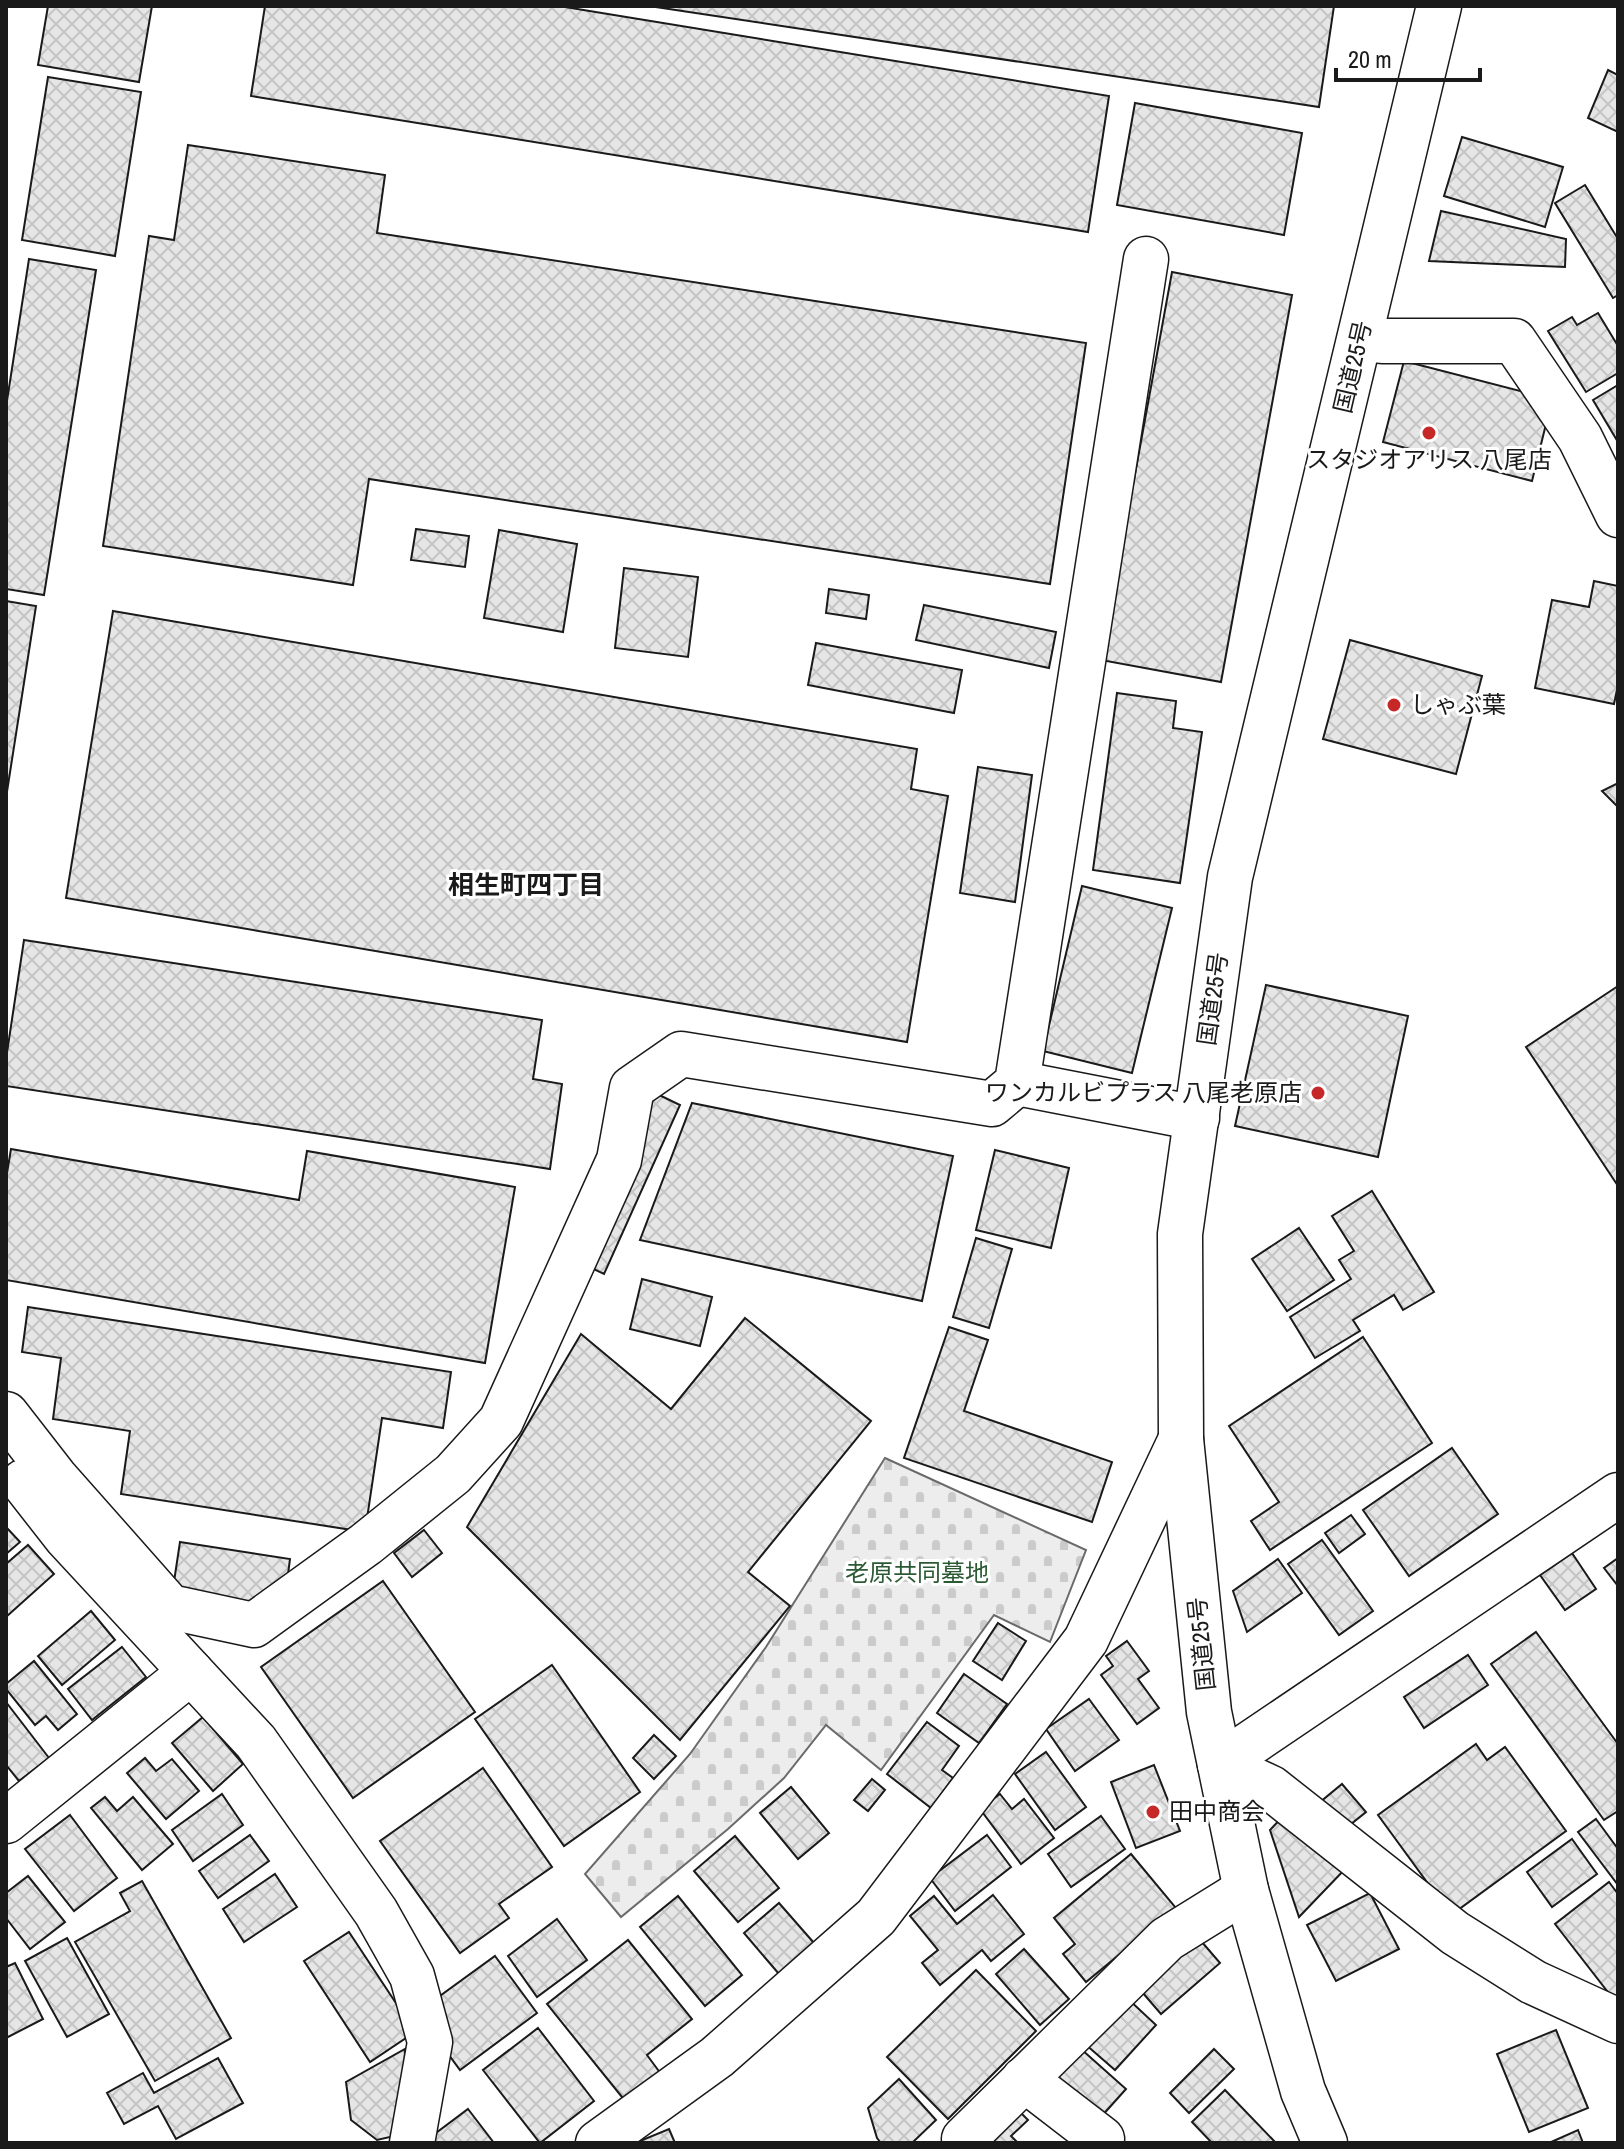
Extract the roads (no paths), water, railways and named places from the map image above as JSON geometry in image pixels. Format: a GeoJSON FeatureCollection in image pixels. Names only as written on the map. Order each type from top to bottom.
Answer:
{"type":"FeatureCollection","features":[{"type":"Feature","properties":{"kind":"main road","name":"国道25号"},"geometry":{"type":"LineString","coordinates":[[1325,2143],[1303,2091],[1246,1890],[1209,1712],[1181,1439],[1180,1234],[1230,877],[1439,6]]}},
{"type":"Feature","properties":{"kind":"main road"},"geometry":{"type":"LineString","coordinates":[[6,1414],[55,1477],[170,1607],[254,1625],[366,1544],[453,1474],[501,1421],[619,1160],[632,1088],[681,1054],[992,1104],[1017,1083],[1146,259]]}},
{"type":"Feature","properties":{"kind":"main road"},"geometry":{"type":"LineString","coordinates":[[1360,339],[1514,341],[1580,438],[1618,515]]}},
{"type":"Feature","properties":{"kind":"main road"},"geometry":{"type":"LineString","coordinates":[[1017,1083],[1197,1118]]}},
{"type":"Feature","properties":{"kind":"main road"},"geometry":{"type":"LineString","coordinates":[[598,2143],[717,2057],[876,1917],[1086,1640],[1181,1439]]}},
{"type":"Feature","properties":{"kind":"main road"},"geometry":{"type":"LineString","coordinates":[[7,1464],[66,1537],[256,1742],[376,1912],[412,1976],[430,2042],[412,2143]]}},
{"type":"Feature","properties":{"kind":"main road"},"geometry":{"type":"LineString","coordinates":[[1220,1764],[1618,1495]]}},
{"type":"Feature","properties":{"kind":"main road"},"geometry":{"type":"LineString","coordinates":[[6,1821],[191,1672]]}},
{"type":"Feature","properties":{"kind":"main road"},"geometry":{"type":"LineString","coordinates":[[1220,1764],[1271,1788],[1455,1933],[1533,1982],[1618,2021]]}},
{"type":"Feature","properties":{"kind":"main road"},"geometry":{"type":"LineString","coordinates":[[964,2139],[1167,1939],[1246,1890]]}},
{"type":"Feature","properties":{"kind":"main road"},"geometry":{"type":"LineString","coordinates":[[1024,2079],[1102,2139]]}},
{"type":"Feature","properties":{"kind":"place","name":"スタジオアリス 八尾店"},"geometry":{"type":"Point","coordinates":[1429,433]}},
{"type":"Feature","properties":{"kind":"place","name":"しゃぶ葉"},"geometry":{"type":"Point","coordinates":[1394,705]}},
{"type":"Feature","properties":{"kind":"place","name":"ワンカルビプラス 八尾老原店"},"geometry":{"type":"Point","coordinates":[1318,1093]}},
{"type":"Feature","properties":{"kind":"place","name":"田中商会"},"geometry":{"type":"Point","coordinates":[1153,1812]}},
{"type":"Feature","properties":{"kind":"district","name":"相生町四丁目"},"geometry":{"type":"Point","coordinates":[526,885]}},
{"type":"Feature","properties":{"kind":"park label","name":"老原共同墓地"},"geometry":{"type":"Point","coordinates":[917,1573]}}]}
